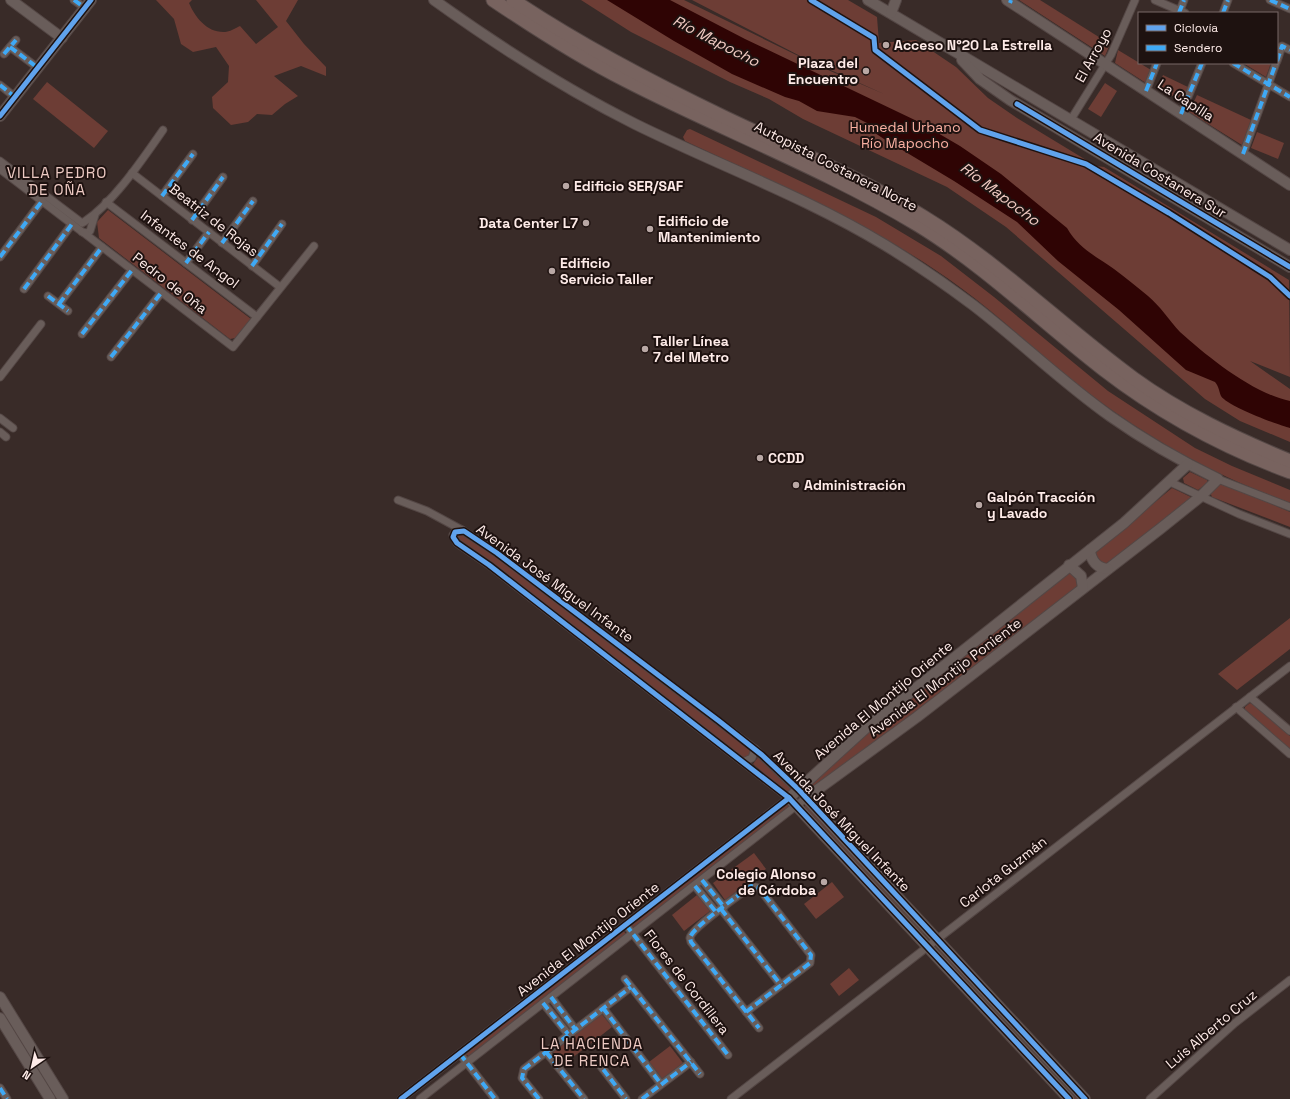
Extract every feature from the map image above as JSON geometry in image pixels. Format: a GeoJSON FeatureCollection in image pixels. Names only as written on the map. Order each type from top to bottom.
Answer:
{"type":"FeatureCollection","features":[{"type":"Feature","properties":{"kind":"highway","name":"Autopista Costanera Norte"},"geometry":{"type":"LineString","coordinates":[[493,0],[554,41],[612,74],[840,182],[920,226],[966,258],[1103,369],[1141,396],[1218,441],[1290,472]]}},
{"type":"Feature","properties":{"kind":"highway","name":"Autopista Costanera Norte"},"geometry":{"type":"LineString","coordinates":[[513,0],[576,40],[628,70],[844,173],[903,204],[950,233],[995,266],[1092,347],[1135,379],[1213,427],[1290,461]]}},
{"type":"Feature","properties":{"kind":"street"},"geometry":{"type":"LineString","coordinates":[[11,0],[62,38]]}},
{"type":"Feature","properties":{"kind":"street"},"geometry":{"type":"LineString","coordinates":[[74,0],[85,8]]}},
{"type":"Feature","properties":{"kind":"street"},"geometry":{"type":"LineString","coordinates":[[0,116],[91,0]]}},
{"type":"Feature","properties":{"kind":"street"},"geometry":{"type":"LineString","coordinates":[[434,0],[479,32],[579,94],[636,124],[812,206],[886,246],[918,266],[974,306],[1111,417],[1188,464],[1218,479],[1290,507]]}},
{"type":"Feature","properties":{"kind":"street","name":"Avenida Costanera Sur"},"geometry":{"type":"LineString","coordinates":[[868,0],[1290,250]]}},
{"type":"Feature","properties":{"kind":"street"},"geometry":{"type":"LineString","coordinates":[[891,13],[896,0]]}},
{"type":"Feature","properties":{"kind":"street","name":"El Arroyo"},"geometry":{"type":"LineString","coordinates":[[1070,120],[1106,64],[1134,0]]}},
{"type":"Feature","properties":{"kind":"street"},"geometry":{"type":"LineString","coordinates":[[1155,0],[1181,12],[1184,0]]}},
{"type":"Feature","properties":{"kind":"street"},"geometry":{"type":"LineString","coordinates":[[1223,12],[1228,0]]}},
{"type":"Feature","properties":{"kind":"street"},"geometry":{"type":"LineString","coordinates":[[1270,0],[1290,9]]}},
{"type":"Feature","properties":{"kind":"street","name":"La Capilla"},"geometry":{"type":"LineString","coordinates":[[1009,1],[1290,184]]}},
{"type":"Feature","properties":{"kind":"street"},"geometry":{"type":"LineString","coordinates":[[4,54],[16,40]]}},
{"type":"Feature","properties":{"kind":"street"},"geometry":{"type":"LineString","coordinates":[[1278,59],[1282,46],[1290,50]]}},
{"type":"Feature","properties":{"kind":"street"},"geometry":{"type":"LineString","coordinates":[[10,47],[38,68]]}},
{"type":"Feature","properties":{"kind":"street","name":"Avenida Costanera Sur"},"geometry":{"type":"LineString","coordinates":[[954,51],[991,88],[1290,267]]}},
{"type":"Feature","properties":{"kind":"street"},"geometry":{"type":"LineString","coordinates":[[1146,91],[1157,64]]}},
{"type":"Feature","properties":{"kind":"street"},"geometry":{"type":"LineString","coordinates":[[1181,114],[1202,64]]}},
{"type":"Feature","properties":{"kind":"street"},"geometry":{"type":"LineString","coordinates":[[1234,64],[1290,97]]}},
{"type":"Feature","properties":{"kind":"street"},"geometry":{"type":"LineString","coordinates":[[1243,154],[1276,64]]}},
{"type":"Feature","properties":{"kind":"street"},"geometry":{"type":"LineString","coordinates":[[0,85],[15,97]]}},
{"type":"Feature","properties":{"kind":"street"},"geometry":{"type":"LineString","coordinates":[[1066,134],[1067,126],[1070,120]]}},
{"type":"Feature","properties":{"kind":"street"},"geometry":{"type":"LineString","coordinates":[[85,228],[132,173],[163,130]]}},
{"type":"Feature","properties":{"kind":"street"},"geometry":{"type":"LineString","coordinates":[[162,196],[193,154]]}},
{"type":"Feature","properties":{"kind":"street","name":"Pedro de Oña"},"geometry":{"type":"LineString","coordinates":[[0,161],[85,228],[92,239],[102,247],[233,346],[257,318]]}},
{"type":"Feature","properties":{"kind":"street","name":"Pedro de Oña"},"geometry":{"type":"LineString","coordinates":[[0,169],[72,224],[85,228]]}},
{"type":"Feature","properties":{"kind":"street","name":"Beatriz de Rojas"},"geometry":{"type":"LineString","coordinates":[[132,173],[280,287]]}},
{"type":"Feature","properties":{"kind":"street"},"geometry":{"type":"LineString","coordinates":[[192,220],[223,178]]}},
{"type":"Feature","properties":{"kind":"street"},"geometry":{"type":"LineString","coordinates":[[1179,200],[1184,196],[1186,188]]}},
{"type":"Feature","properties":{"kind":"street"},"geometry":{"type":"LineString","coordinates":[[1195,210],[1197,203],[1203,198]]}},
{"type":"Feature","properties":{"kind":"street"},"geometry":{"type":"LineString","coordinates":[[0,257],[42,201]]}},
{"type":"Feature","properties":{"kind":"street"},"geometry":{"type":"LineString","coordinates":[[222,243],[253,201]]}},
{"type":"Feature","properties":{"kind":"street","name":"Infantes de Angol"},"geometry":{"type":"LineString","coordinates":[[106,202],[257,318]]}},
{"type":"Feature","properties":{"kind":"street"},"geometry":{"type":"LineString","coordinates":[[24,289],[72,224]]}},
{"type":"Feature","properties":{"kind":"street"},"geometry":{"type":"LineString","coordinates":[[252,266],[282,224]]}},
{"type":"Feature","properties":{"kind":"street"},"geometry":{"type":"LineString","coordinates":[[186,263],[209,232]]}},
{"type":"Feature","properties":{"kind":"street"},"geometry":{"type":"LineString","coordinates":[[257,318],[280,287],[314,246]]}},
{"type":"Feature","properties":{"kind":"street"},"geometry":{"type":"LineString","coordinates":[[59,304],[102,247]]}},
{"type":"Feature","properties":{"kind":"street"},"geometry":{"type":"LineString","coordinates":[[82,334],[132,270]]}},
{"type":"Feature","properties":{"kind":"street"},"geometry":{"type":"LineString","coordinates":[[112,357],[161,293]]}},
{"type":"Feature","properties":{"kind":"street"},"geometry":{"type":"LineString","coordinates":[[48,296],[68,311]]}},
{"type":"Feature","properties":{"kind":"street"},"geometry":{"type":"LineString","coordinates":[[0,377],[41,324]]}},
{"type":"Feature","properties":{"kind":"street"},"geometry":{"type":"LineString","coordinates":[[0,418],[13,428]]}},
{"type":"Feature","properties":{"kind":"street","name":"Avenida El Montijo Oriente"},"geometry":{"type":"LineString","coordinates":[[401,1099],[799,790],[867,727],[1139,510],[1188,464]]}},
{"type":"Feature","properties":{"kind":"street","name":"Avenida El Montijo Poniente"},"geometry":{"type":"LineString","coordinates":[[420,1099],[806,798],[917,717],[1108,569],[1200,497],[1218,479]]}},
{"type":"Feature","properties":{"kind":"street"},"geometry":{"type":"LineString","coordinates":[[1170,482],[1200,497],[1290,534]]}},
{"type":"Feature","properties":{"kind":"street"},"geometry":{"type":"LineString","coordinates":[[398,500],[427,511],[462,530]]}},
{"type":"Feature","properties":{"kind":"street","name":"Avenida José Miguel Infante"},"geometry":{"type":"LineString","coordinates":[[1069,1099],[789,798],[490,565],[457,543],[453,538],[454,534],[462,530],[497,553],[755,749],[799,790],[1085,1099]]}},
{"type":"Feature","properties":{"kind":"street"},"geometry":{"type":"LineString","coordinates":[[1090,550],[1095,564],[1101,568],[1108,569]]}},
{"type":"Feature","properties":{"kind":"street"},"geometry":{"type":"LineString","coordinates":[[1069,565],[1081,576],[1083,588]]}},
{"type":"Feature","properties":{"kind":"street","name":"Carlota Guzmán"},"geometry":{"type":"LineString","coordinates":[[731,1099],[1290,666]]}},
{"type":"Feature","properties":{"kind":"street"},"geometry":{"type":"LineString","coordinates":[[1250,696],[1290,731]]}},
{"type":"Feature","properties":{"kind":"street"},"geometry":{"type":"LineString","coordinates":[[1236,707],[1290,754]]}},
{"type":"Feature","properties":{"kind":"street"},"geometry":{"type":"LineString","coordinates":[[743,762],[752,758],[755,749]]}},
{"type":"Feature","properties":{"kind":"street"},"geometry":{"type":"LineString","coordinates":[[702,880],[720,909],[781,985]]}},
{"type":"Feature","properties":{"kind":"street"},"geometry":{"type":"LineString","coordinates":[[746,1012],[810,963],[811,955],[759,888],[755,885],[751,886],[720,909],[692,932],[690,940],[746,1012],[759,1028]]}},
{"type":"Feature","properties":{"kind":"street"},"geometry":{"type":"LineString","coordinates":[[695,886],[720,909]]}},
{"type":"Feature","properties":{"kind":"street","name":"Flores de Cordillera"},"geometry":{"type":"LineString","coordinates":[[626,925],[728,1055]]}},
{"type":"Feature","properties":{"kind":"street"},"geometry":{"type":"LineString","coordinates":[[625,979],[700,1074]]}},
{"type":"Feature","properties":{"kind":"street","name":"Luis Alberto Cruz"},"geometry":{"type":"LineString","coordinates":[[1150,1099],[1236,1023],[1290,980]]}},
{"type":"Feature","properties":{"kind":"street"},"geometry":{"type":"LineString","coordinates":[[539,1099],[522,1078],[524,1069],[631,987]]}},
{"type":"Feature","properties":{"kind":"street"},"geometry":{"type":"LineString","coordinates":[[551,997],[575,1029]]}},
{"type":"Feature","properties":{"kind":"street"},"geometry":{"type":"LineString","coordinates":[[0,998],[60,1095],[49,1099],[0,1018]]}},
{"type":"Feature","properties":{"kind":"street"},"geometry":{"type":"LineString","coordinates":[[543,1003],[568,1034]]}},
{"type":"Feature","properties":{"kind":"street"},"geometry":{"type":"LineString","coordinates":[[603,1008],[661,1084]]}},
{"type":"Feature","properties":{"kind":"street"},"geometry":{"type":"LineString","coordinates":[[1003,1028],[1006,1021],[1012,1020]]}},
{"type":"Feature","properties":{"kind":"street"},"geometry":{"type":"LineString","coordinates":[[546,1052],[584,1099]]}},
{"type":"Feature","properties":{"kind":"street"},"geometry":{"type":"LineString","coordinates":[[460,1054],[495,1099]]}},
{"type":"Feature","properties":{"kind":"street"},"geometry":{"type":"LineString","coordinates":[[596,1060],[626,1099]]}},
{"type":"Feature","properties":{"kind":"street"},"geometry":{"type":"LineString","coordinates":[[642,1099],[691,1062]]}},
{"type":"Feature","properties":{"kind":"green space"},"geometry":{"type":"Polygon","coordinates":[[[156,0],[192,0],[189,3],[195,14],[207,27],[219,32],[225,32],[240,26],[256,44],[278,27],[256,0],[298,0],[286,21],[304,44],[326,67],[326,76],[301,66],[274,76],[298,96],[285,104],[272,115],[257,114],[248,122],[231,125],[213,108],[212,97],[228,82],[229,66],[216,47],[193,52],[181,44],[174,19],[156,0]]]}},
{"type":"Feature","properties":{"kind":"green space","name":"Humedal Urbano Río Mapocho"},"geometry":{"type":"Polygon","coordinates":[[[581,0],[684,0],[821,67],[884,94],[804,58],[692,0],[848,0],[877,17],[879,43],[916,40],[956,67],[988,98],[1017,118],[1096,166],[1104,167],[1289,280],[1290,377],[1250,361],[1290,389],[1290,442],[1240,421],[1205,399],[1006,227],[947,187],[803,119],[769,99],[730,82],[631,32],[581,0]]]}},
{"type":"Feature","properties":{"kind":"green space"},"geometry":{"type":"Polygon","coordinates":[[[1019,0],[1040,0],[1110,44],[1105,56],[1019,0]]]}},
{"type":"Feature","properties":{"kind":"green space"},"geometry":{"type":"Polygon","coordinates":[[[1118,50],[1138,62],[1138,64],[1141,64],[1151,70],[1146,83],[1115,63],[1118,50]]]}},
{"type":"Feature","properties":{"kind":"green space"},"geometry":{"type":"Polygon","coordinates":[[[1245,64],[1271,64],[1266,77],[1245,64]]]}},
{"type":"Feature","properties":{"kind":"green space"},"geometry":{"type":"Polygon","coordinates":[[[1163,75],[1190,88],[1184,103],[1158,87],[1163,75]]]}},
{"type":"Feature","properties":{"kind":"green space"},"geometry":{"type":"Polygon","coordinates":[[[47,82],[108,131],[94,148],[33,99],[47,82]]]}},
{"type":"Feature","properties":{"kind":"green space"},"geometry":{"type":"Polygon","coordinates":[[[1105,83],[1117,91],[1101,117],[1088,109],[1105,83]]]}},
{"type":"Feature","properties":{"kind":"green space"},"geometry":{"type":"Polygon","coordinates":[[[1197,95],[1251,120],[1242,145],[1189,112],[1197,95]]]}},
{"type":"Feature","properties":{"kind":"green space"},"geometry":{"type":"Polygon","coordinates":[[[690,129],[876,217],[941,256],[994,297],[1108,391],[1195,448],[1232,466],[1290,490],[1290,503],[1216,472],[1147,434],[1102,403],[1066,375],[997,316],[961,288],[929,266],[896,245],[827,208],[685,141],[683,137],[687,130],[690,129]]]}},
{"type":"Feature","properties":{"kind":"green space"},"geometry":{"type":"Polygon","coordinates":[[[1257,132],[1284,143],[1278,159],[1251,148],[1257,132]]]}},
{"type":"Feature","properties":{"kind":"green space"},"geometry":{"type":"Polygon","coordinates":[[[108,210],[251,319],[235,338],[230,339],[99,238],[97,222],[108,210]]]}},
{"type":"Feature","properties":{"kind":"green space"},"geometry":{"type":"Polygon","coordinates":[[[1190,472],[1207,480],[1207,483],[1198,490],[1184,483],[1183,478],[1190,472]]]}},
{"type":"Feature","properties":{"kind":"green space"},"geometry":{"type":"Polygon","coordinates":[[[1220,482],[1290,512],[1290,527],[1212,497],[1210,492],[1220,482]]]}},
{"type":"Feature","properties":{"kind":"green space"},"geometry":{"type":"Polygon","coordinates":[[[1172,488],[1193,498],[1105,566],[1096,557],[1095,552],[1172,488]]]}},
{"type":"Feature","properties":{"kind":"green space"},"geometry":{"type":"Polygon","coordinates":[[[458,534],[464,535],[492,553],[749,749],[752,755],[745,759],[477,552],[458,540],[458,534]]]}},
{"type":"Feature","properties":{"kind":"green space"},"geometry":{"type":"Polygon","coordinates":[[[1070,571],[1081,583],[1076,589],[808,793],[804,791],[861,736],[1070,571]]]}},
{"type":"Feature","properties":{"kind":"green space"},"geometry":{"type":"Polygon","coordinates":[[[1290,618],[1290,649],[1237,690],[1218,674],[1290,618]]]}},
{"type":"Feature","properties":{"kind":"green space"},"geometry":{"type":"Polygon","coordinates":[[[1250,703],[1290,736],[1290,751],[1245,711],[1245,707],[1250,703]]]}},
{"type":"Feature","properties":{"kind":"green space"},"geometry":{"type":"Polygon","coordinates":[[[759,756],[792,788],[791,791],[786,792],[753,764],[759,756]]]}},
{"type":"Feature","properties":{"kind":"green space"},"geometry":{"type":"Polygon","coordinates":[[[787,803],[791,806],[634,928],[632,927],[632,924],[787,803]]]}},
{"type":"Feature","properties":{"kind":"green space"},"geometry":{"type":"Polygon","coordinates":[[[806,804],[924,930],[924,933],[922,934],[804,809],[806,804]]]}},
{"type":"Feature","properties":{"kind":"green space"},"geometry":{"type":"Polygon","coordinates":[[[754,853],[766,869],[725,900],[713,883],[754,853]]]}},
{"type":"Feature","properties":{"kind":"green space"},"geometry":{"type":"Polygon","coordinates":[[[832,882],[844,897],[816,919],[804,904],[832,882]]]}},
{"type":"Feature","properties":{"kind":"green space"},"geometry":{"type":"Polygon","coordinates":[[[697,895],[710,911],[684,931],[672,915],[697,895]]]}},
{"type":"Feature","properties":{"kind":"green space"},"geometry":{"type":"Polygon","coordinates":[[[621,931],[624,931],[626,935],[469,1056],[466,1055],[466,1053],[621,931]]]}},
{"type":"Feature","properties":{"kind":"green space"},"geometry":{"type":"Polygon","coordinates":[[[941,950],[1005,1017],[1000,1021],[939,952],[941,950]]]}},
{"type":"Feature","properties":{"kind":"green space"},"geometry":{"type":"Polygon","coordinates":[[[849,968],[859,980],[839,996],[830,984],[849,968]]]}},
{"type":"Feature","properties":{"kind":"green space"},"geometry":{"type":"Polygon","coordinates":[[[601,1013],[612,1027],[563,1065],[552,1051],[601,1013]]]}},
{"type":"Feature","properties":{"kind":"green space"},"geometry":{"type":"Polygon","coordinates":[[[1012,1024],[1081,1099],[1073,1099],[1008,1029],[1012,1024]]]}},
{"type":"Feature","properties":{"kind":"green space"},"geometry":{"type":"Polygon","coordinates":[[[670,1046],[683,1063],[662,1079],[649,1062],[670,1046]]]}},
{"type":"Feature","properties":{"kind":"water","name":"Río Mapocho"},"geometry":{"type":"Polygon","coordinates":[[[607,0],[670,0],[745,39],[919,122],[960,146],[1001,174],[1067,228],[1082,247],[1114,269],[1148,296],[1180,332],[1217,363],[1231,373],[1261,390],[1276,397],[1290,401],[1290,428],[1253,415],[1225,400],[1221,396],[1215,382],[1186,370],[1119,310],[1058,261],[1017,222],[954,181],[884,139],[875,133],[869,124],[855,117],[817,111],[799,101],[785,97],[732,74],[607,0]]]}},
{"type":"Feature","properties":{"kind":"marked path"},"geometry":{"type":"LineString","coordinates":[[74,0],[85,8]]}},
{"type":"Feature","properties":{"kind":"marked path"},"geometry":{"type":"LineString","coordinates":[[1179,12],[1184,0]]}},
{"type":"Feature","properties":{"kind":"marked path"},"geometry":{"type":"LineString","coordinates":[[1223,12],[1228,0]]}},
{"type":"Feature","properties":{"kind":"marked path"},"geometry":{"type":"LineString","coordinates":[[1270,0],[1290,9]]}},
{"type":"Feature","properties":{"kind":"marked path"},"geometry":{"type":"LineString","coordinates":[[4,54],[16,40]]}},
{"type":"Feature","properties":{"kind":"marked path"},"geometry":{"type":"LineString","coordinates":[[1278,58],[1282,46],[1290,50]]}},
{"type":"Feature","properties":{"kind":"marked path"},"geometry":{"type":"LineString","coordinates":[[10,47],[38,68]]}},
{"type":"Feature","properties":{"kind":"marked path"},"geometry":{"type":"LineString","coordinates":[[1146,91],[1157,64]]}},
{"type":"Feature","properties":{"kind":"marked path"},"geometry":{"type":"LineString","coordinates":[[1181,114],[1202,64]]}},
{"type":"Feature","properties":{"kind":"marked path"},"geometry":{"type":"LineString","coordinates":[[1235,64],[1290,97]]}},
{"type":"Feature","properties":{"kind":"marked path"},"geometry":{"type":"LineString","coordinates":[[1243,154],[1276,64]]}},
{"type":"Feature","properties":{"kind":"marked path"},"geometry":{"type":"LineString","coordinates":[[0,85],[15,97]]}},
{"type":"Feature","properties":{"kind":"marked path"},"geometry":{"type":"LineString","coordinates":[[162,196],[193,154]]}},
{"type":"Feature","properties":{"kind":"marked path"},"geometry":{"type":"LineString","coordinates":[[192,220],[223,177]]}},
{"type":"Feature","properties":{"kind":"marked path"},"geometry":{"type":"LineString","coordinates":[[0,257],[42,201]]}},
{"type":"Feature","properties":{"kind":"marked path"},"geometry":{"type":"LineString","coordinates":[[222,243],[253,201]]}},
{"type":"Feature","properties":{"kind":"marked path"},"geometry":{"type":"LineString","coordinates":[[24,289],[72,224]]}},
{"type":"Feature","properties":{"kind":"marked path"},"geometry":{"type":"LineString","coordinates":[[252,266],[282,224]]}},
{"type":"Feature","properties":{"kind":"marked path"},"geometry":{"type":"LineString","coordinates":[[186,263],[209,232]]}},
{"type":"Feature","properties":{"kind":"marked path"},"geometry":{"type":"LineString","coordinates":[[59,304],[102,247]]}},
{"type":"Feature","properties":{"kind":"marked path"},"geometry":{"type":"LineString","coordinates":[[82,334],[132,270]]}},
{"type":"Feature","properties":{"kind":"marked path"},"geometry":{"type":"LineString","coordinates":[[111,357],[161,293]]}},
{"type":"Feature","properties":{"kind":"marked path"},"geometry":{"type":"LineString","coordinates":[[48,296],[68,311]]}},
{"type":"Feature","properties":{"kind":"marked path"},"geometry":{"type":"LineString","coordinates":[[702,880],[724,907]]}},
{"type":"Feature","properties":{"kind":"marked path"},"geometry":{"type":"LineString","coordinates":[[695,886],[716,912]]}},
{"type":"Feature","properties":{"kind":"marked path"},"geometry":{"type":"LineString","coordinates":[[746,1012],[810,963],[811,955],[759,888],[751,886],[707,919],[692,933],[690,938],[691,942],[759,1028]]}},
{"type":"Feature","properties":{"kind":"marked path"},"geometry":{"type":"LineString","coordinates":[[721,909],[781,985]]}},
{"type":"Feature","properties":{"kind":"marked path"},"geometry":{"type":"LineString","coordinates":[[626,925],[728,1055]]}},
{"type":"Feature","properties":{"kind":"marked path"},"geometry":{"type":"LineString","coordinates":[[625,979],[700,1074]]}},
{"type":"Feature","properties":{"kind":"marked path"},"geometry":{"type":"LineString","coordinates":[[539,1099],[522,1078],[524,1069],[631,987]]}},
{"type":"Feature","properties":{"kind":"marked path"},"geometry":{"type":"LineString","coordinates":[[551,997],[575,1029]]}},
{"type":"Feature","properties":{"kind":"marked path"},"geometry":{"type":"LineString","coordinates":[[543,1003],[568,1034]]}},
{"type":"Feature","properties":{"kind":"marked path"},"geometry":{"type":"LineString","coordinates":[[603,1008],[661,1084]]}},
{"type":"Feature","properties":{"kind":"marked path"},"geometry":{"type":"LineString","coordinates":[[546,1052],[584,1099]]}},
{"type":"Feature","properties":{"kind":"marked path"},"geometry":{"type":"LineString","coordinates":[[460,1054],[495,1099]]}},
{"type":"Feature","properties":{"kind":"marked path"},"geometry":{"type":"LineString","coordinates":[[596,1060],[626,1099]]}},
{"type":"Feature","properties":{"kind":"marked path"},"geometry":{"type":"LineString","coordinates":[[642,1099],[691,1062]]}},
{"type":"Feature","properties":{"kind":"marked path"},"geometry":{"type":"LineString","coordinates":[[0,1088],[7,1099]]}},
{"type":"Feature","properties":{"kind":"cycle path"},"geometry":{"type":"LineString","coordinates":[[0,116],[91,0]]}},
{"type":"Feature","properties":{"kind":"cycle path"},"geometry":{"type":"LineString","coordinates":[[811,0],[874,38],[875,50],[980,130],[1086,164],[1169,213],[1270,277],[1290,296]]}},
{"type":"Feature","properties":{"kind":"cycle path"},"geometry":{"type":"LineString","coordinates":[[1017,104],[1290,267]]}},
{"type":"Feature","properties":{"kind":"cycle path"},"geometry":{"type":"LineString","coordinates":[[1069,1099],[789,798],[489,565],[457,543],[453,537],[455,532],[464,531],[497,553],[762,755],[799,790],[1085,1099]]}},
{"type":"Feature","properties":{"kind":"cycle path"},"geometry":{"type":"LineString","coordinates":[[401,1099],[789,798]]}},
{"type":"Feature","properties":{"kind":"place","name":"Acceso N°20 La Estrella"},"geometry":{"type":"Point","coordinates":[886,45]}},
{"type":"Feature","properties":{"kind":"place","name":"Plaza del Encuentro"},"geometry":{"type":"Point","coordinates":[866,71]}},
{"type":"Feature","properties":{"kind":"place","name":"Edificio SER/SAF"},"geometry":{"type":"Point","coordinates":[566,186]}},
{"type":"Feature","properties":{"kind":"place","name":"Data Center L7"},"geometry":{"type":"Point","coordinates":[586,223]}},
{"type":"Feature","properties":{"kind":"place","name":"Edificio de Mantenimiento"},"geometry":{"type":"Point","coordinates":[650,229]}},
{"type":"Feature","properties":{"kind":"place","name":"Edificio Servicio Taller"},"geometry":{"type":"Point","coordinates":[552,271]}},
{"type":"Feature","properties":{"kind":"place","name":"Taller Línea 7 del Metro"},"geometry":{"type":"Point","coordinates":[645,349]}},
{"type":"Feature","properties":{"kind":"place","name":"CCDD"},"geometry":{"type":"Point","coordinates":[760,458]}},
{"type":"Feature","properties":{"kind":"place","name":"Administración"},"geometry":{"type":"Point","coordinates":[796,485]}},
{"type":"Feature","properties":{"kind":"place","name":"Galpón Tracción y Lavado"},"geometry":{"type":"Point","coordinates":[979,505]}},
{"type":"Feature","properties":{"kind":"place","name":"Colegio Alonso de Córdoba"},"geometry":{"type":"Point","coordinates":[824,882]}},
{"type":"Feature","properties":{"kind":"district","name":"VILLA PEDRO DE OÑA"},"geometry":{"type":"Point","coordinates":[57,182]}},
{"type":"Feature","properties":{"kind":"district","name":"LA HACIENDA DE RENCA"},"geometry":{"type":"Point","coordinates":[592,1052]}}]}
